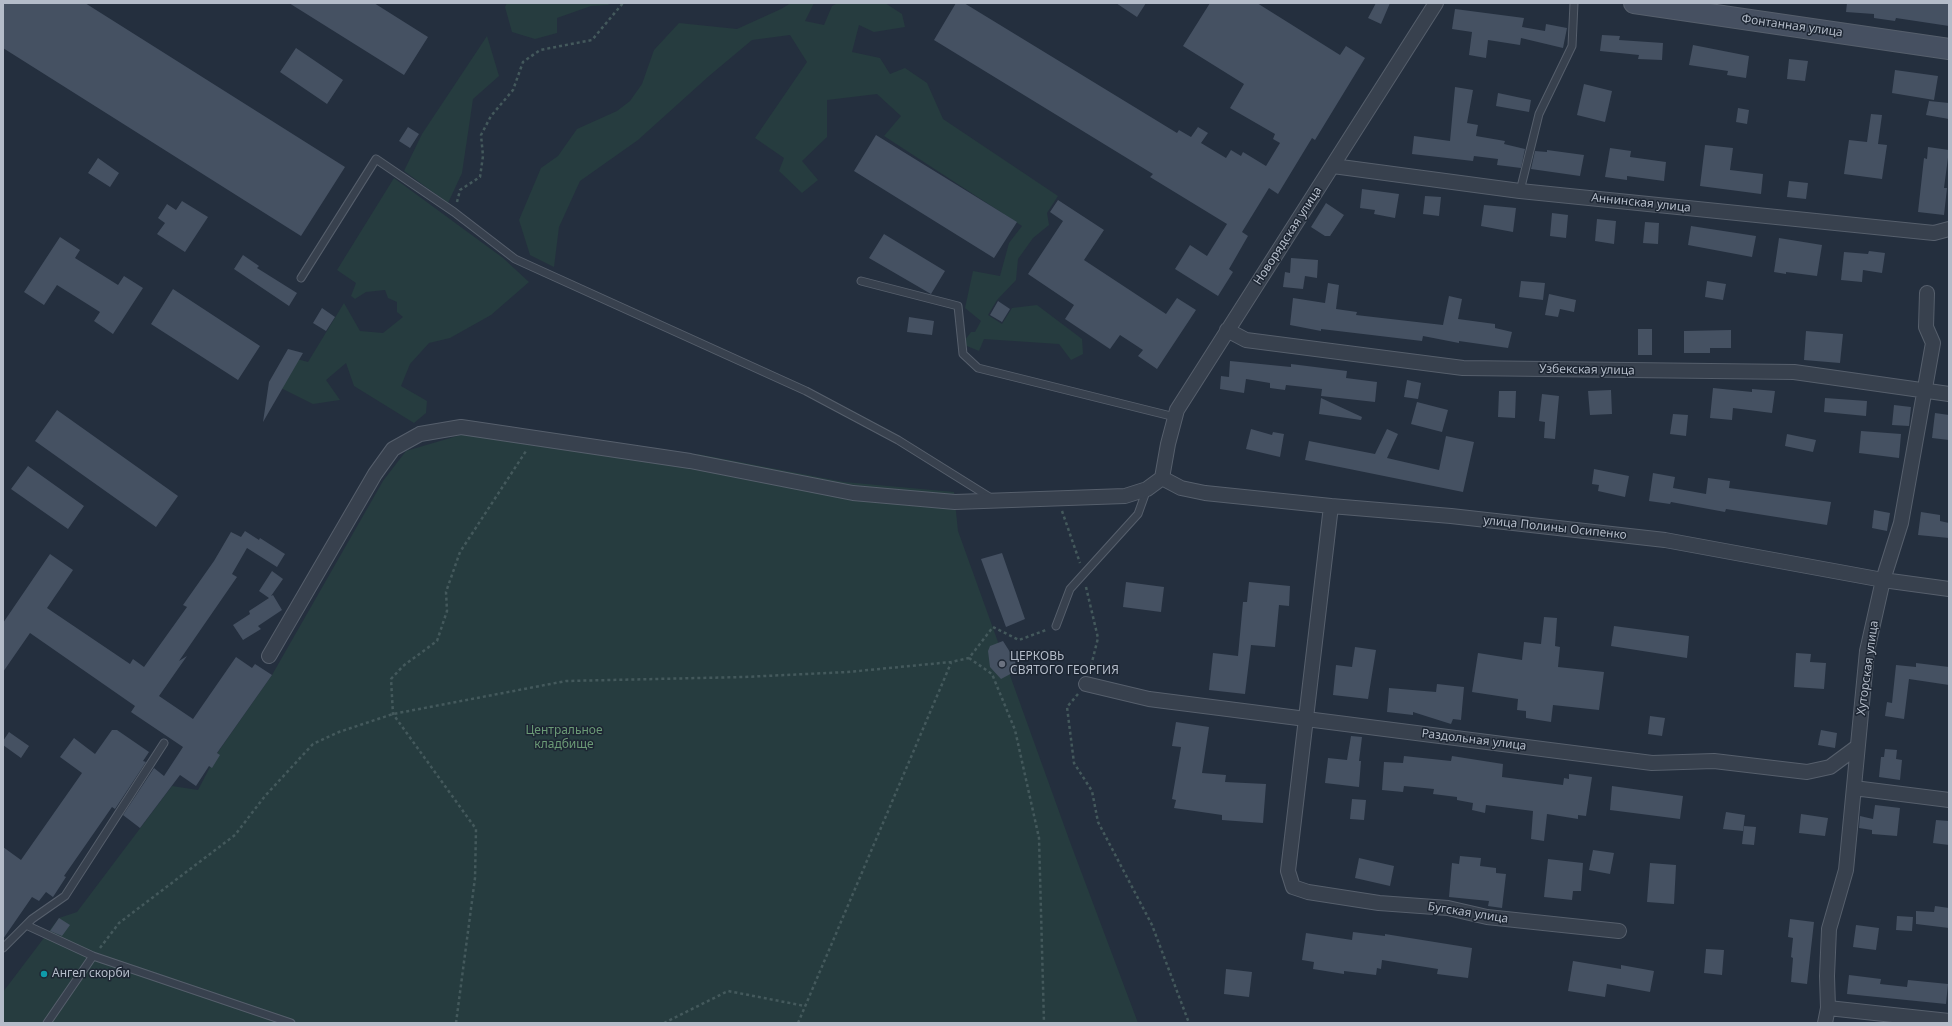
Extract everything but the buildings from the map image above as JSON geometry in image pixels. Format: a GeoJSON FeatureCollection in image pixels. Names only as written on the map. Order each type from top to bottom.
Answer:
{"type":"FeatureCollection","features":[{"type":"Feature","properties":{"kind":"main road","name":"Фонтанная улица"},"geometry":{"type":"LineString","coordinates":[[1634,3],[1949,49]]}},
{"type":"Feature","properties":{"kind":"street","name":"Новорядская улица"},"geometry":{"type":"LineString","coordinates":[[1162,478],[1168,444],[1177,410],[1436,3]]}},
{"type":"Feature","properties":{"kind":"street","name":"Аннинская улица"},"geometry":{"type":"LineString","coordinates":[[1333,166],[1520,191],[1934,233],[1949,229]]}},
{"type":"Feature","properties":{"kind":"street","name":"Хуторская улица"},"geometry":{"type":"LineString","coordinates":[[1825,1023],[1828,1008],[1827,976],[1829,929],[1846,870],[1867,651],[1883,580],[1901,524],[1933,343],[1926,327],[1927,293]]}},
{"type":"Feature","properties":{"kind":"street","name":"Узбекская улица"},"geometry":{"type":"LineString","coordinates":[[1228,330],[1246,340],[1463,368],[1794,372],[1949,394]]}},
{"type":"Feature","properties":{"kind":"street"},"geometry":{"type":"LineString","coordinates":[[269,656],[375,474],[393,449],[420,434],[461,427],[690,461],[853,493],[955,502],[1125,496],[1147,489],[1162,478]]}},
{"type":"Feature","properties":{"kind":"street","name":"улица Полины Осипенко"},"geometry":{"type":"LineString","coordinates":[[1162,478],[1180,488],[1205,493],[1331,506],[1451,516],[1665,540],[1883,580],[1949,589]]}},
{"type":"Feature","properties":{"kind":"street"},"geometry":{"type":"LineString","coordinates":[[1306,718],[1331,506]]}},
{"type":"Feature","properties":{"kind":"street","name":"Раздольная улица"},"geometry":{"type":"LineString","coordinates":[[1086,684],[1148,700],[1306,718],[1652,763],[1714,761],[1807,772],[1830,767],[1857,747]]}},
{"type":"Feature","properties":{"kind":"street","name":"Бугская улица"},"geometry":{"type":"LineString","coordinates":[[1306,718],[1288,871],[1293,888],[1308,892],[1378,903],[1448,908],[1487,917],[1619,931]]}},
{"type":"Feature","properties":{"kind":"street"},"geometry":{"type":"LineString","coordinates":[[1854,788],[1949,800]]}},
{"type":"Feature","properties":{"kind":"street"},"geometry":{"type":"LineString","coordinates":[[1828,1008],[1949,1021]]}},
{"type":"Feature","properties":{"kind":"lane"},"geometry":{"type":"LineString","coordinates":[[1520,191],[1539,114],[1572,46],[1574,3]]}},
{"type":"Feature","properties":{"kind":"lane"},"geometry":{"type":"LineString","coordinates":[[301,278],[376,159],[454,212],[515,259],[806,391],[898,440],[995,500]]}},
{"type":"Feature","properties":{"kind":"lane"},"geometry":{"type":"LineString","coordinates":[[861,281],[958,306],[962,354],[978,368],[1175,417]]}},
{"type":"Feature","properties":{"kind":"lane"},"geometry":{"type":"LineString","coordinates":[[1056,626],[1070,589],[1138,514],[1147,489]]}},
{"type":"Feature","properties":{"kind":"lane"},"geometry":{"type":"LineString","coordinates":[[3,948],[26,925],[65,896],[164,743]]}},
{"type":"Feature","properties":{"kind":"lane"},"geometry":{"type":"LineString","coordinates":[[26,925],[93,956],[291,1023]]}},
{"type":"Feature","properties":{"kind":"lane"},"geometry":{"type":"LineString","coordinates":[[47,1023],[93,956]]}},
{"type":"Feature","properties":{"kind":"path"},"geometry":{"type":"LineString","coordinates":[[454,212],[460,190],[480,177],[483,156],[481,135],[490,116],[513,90],[523,62],[540,50],[592,40],[623,3]]}},
{"type":"Feature","properties":{"kind":"path"},"geometry":{"type":"LineString","coordinates":[[456,1023],[475,878],[476,829],[426,762],[393,714],[391,679],[403,666],[436,640],[447,611],[446,592],[460,552],[531,443],[529,437]]}},
{"type":"Feature","properties":{"kind":"path"},"geometry":{"type":"LineString","coordinates":[[1058,498],[1084,575],[1098,638],[1086,684],[1067,707],[1074,763],[1092,791],[1098,822],[1152,925],[1189,1023]]}},
{"type":"Feature","properties":{"kind":"path"},"geometry":{"type":"LineString","coordinates":[[93,956],[119,923],[235,835],[264,796],[313,744],[339,732],[393,714],[566,681],[744,677],[848,672],[951,662],[968,658],[993,627],[1019,640],[1056,626]]}},
{"type":"Feature","properties":{"kind":"path"},"geometry":{"type":"LineString","coordinates":[[968,658],[992,674],[1015,730],[1039,838],[1044,1023]]}},
{"type":"Feature","properties":{"kind":"path"},"geometry":{"type":"LineString","coordinates":[[798,1023],[951,662]]}},
{"type":"Feature","properties":{"kind":"path"},"geometry":{"type":"LineString","coordinates":[[664,1023],[728,992],[805,1006]]}},
{"type":"Feature","properties":{"kind":"green space"},"geometry":{"type":"Polygon","coordinates":[[[507,3],[610,3],[608,5],[591,6],[557,18],[557,33],[535,39],[512,32],[505,7],[507,3]]]}},
{"type":"Feature","properties":{"kind":"green space"},"geometry":{"type":"Polygon","coordinates":[[[791,3],[814,3],[805,21],[824,25],[832,6],[838,3],[885,3],[902,14],[905,27],[874,32],[859,25],[852,52],[880,58],[890,74],[905,68],[927,83],[943,119],[1058,196],[1047,213],[1049,225],[1033,238],[1018,259],[1016,280],[997,300],[988,315],[1002,324],[1012,308],[1037,305],[1082,339],[1083,354],[1071,360],[1059,344],[984,339],[979,351],[962,344],[971,332],[975,332],[981,321],[965,308],[973,271],[1000,276],[1009,243],[1022,226],[884,136],[901,116],[877,94],[827,100],[827,137],[802,161],[818,180],[802,193],[779,171],[784,158],[755,138],[807,62],[790,35],[752,40],[709,76],[638,140],[580,181],[559,227],[554,267],[530,255],[519,220],[541,168],[558,156],[577,129],[617,111],[630,101],[642,84],[654,50],[679,23],[737,29],[791,3]]]}},
{"type":"Feature","properties":{"kind":"green space"},"geometry":{"type":"Polygon","coordinates":[[[487,36],[499,76],[473,99],[462,173],[448,203],[404,171],[422,134],[487,36]]]}},
{"type":"Feature","properties":{"kind":"green space"},"geometry":{"type":"Polygon","coordinates":[[[394,178],[503,258],[529,282],[491,315],[450,338],[429,343],[410,364],[401,386],[427,401],[426,413],[414,423],[354,386],[346,363],[326,380],[340,400],[313,404],[281,388],[297,359],[308,362],[344,303],[360,331],[383,333],[403,317],[397,312],[397,302],[388,298],[385,290],[366,292],[355,299],[351,296],[356,283],[337,270],[394,178]]]}},
{"type":"Feature","properties":{"kind":"green space","name":"Центральное кладбище"},"geometry":{"type":"Polygon","coordinates":[[[464,434],[683,466],[698,454],[844,482],[954,492],[958,531],[1070,842],[1138,1023],[3,1023],[3,992],[59,918],[77,912],[172,786],[198,790],[218,752],[272,675],[383,481],[406,451],[464,434]]]}},
{"type":"Feature","properties":{"kind":"place","name":"ЦЕРКОВЬ СВЯТОГО ГЕОРГИЯ"},"geometry":{"type":"Point","coordinates":[1002,664]}},
{"type":"Feature","properties":{"kind":"place","name":"Ангел скорби"},"geometry":{"type":"Point","coordinates":[44,974]}}]}
